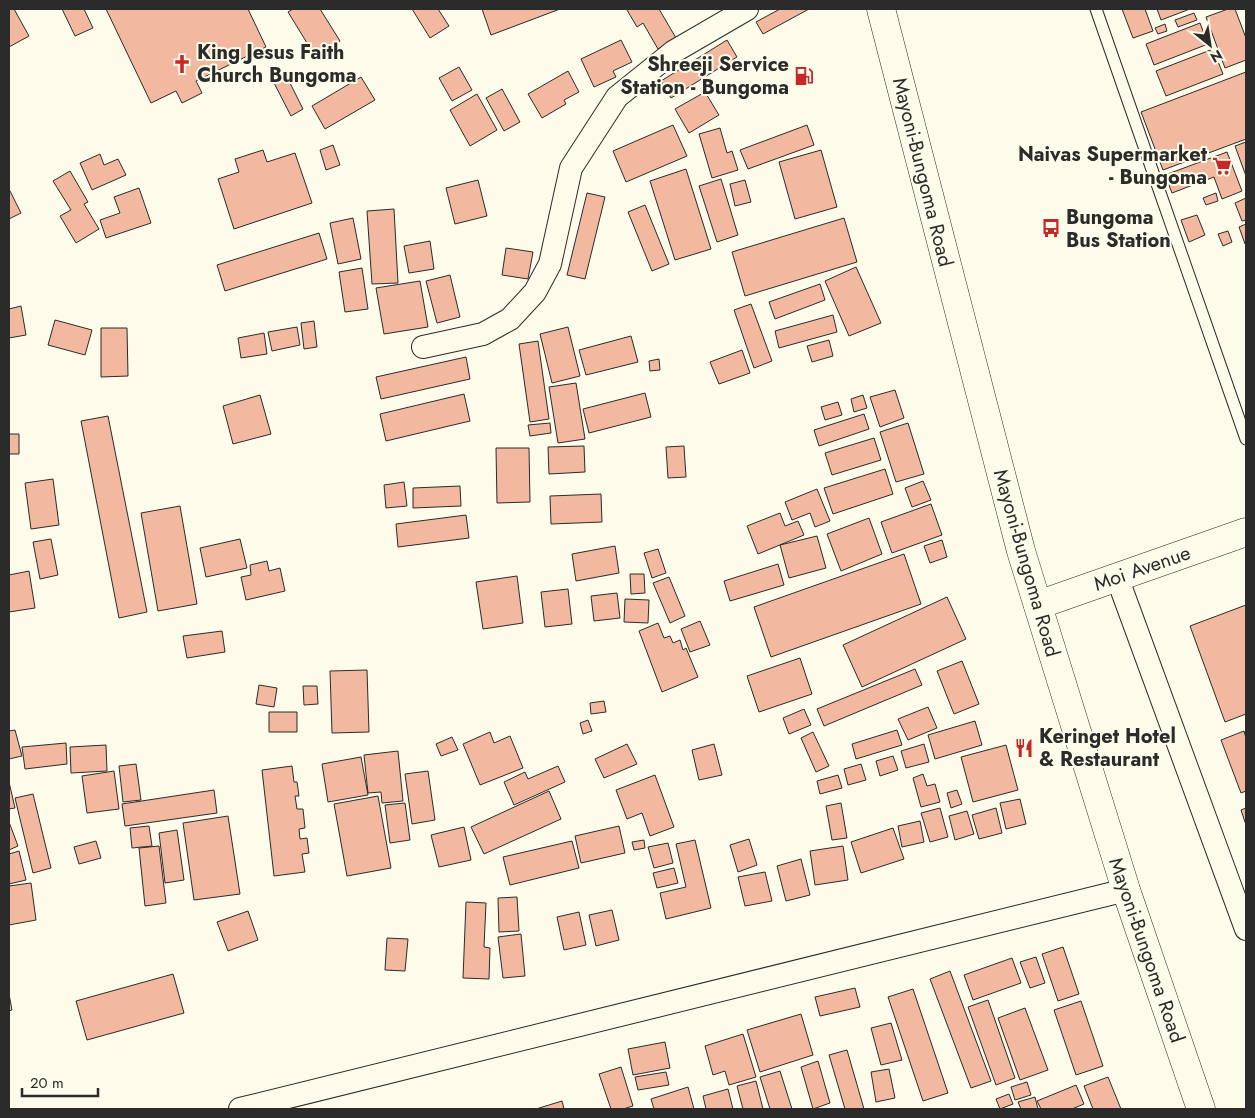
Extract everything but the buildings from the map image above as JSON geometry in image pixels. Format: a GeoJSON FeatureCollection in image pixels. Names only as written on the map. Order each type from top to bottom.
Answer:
{"type":"FeatureCollection","features":[{"type":"Feature","properties":{"kind":"main road","name":"Mayoni-Bungoma Road"},"geometry":{"type":"LineString","coordinates":[[881,9],[1019,542],[1126,890],[1201,1109]]}},
{"type":"Feature","properties":{"kind":"main road","name":"Moi Avenue"},"geometry":{"type":"LineString","coordinates":[[1038,605],[1246,532]]}},
{"type":"Feature","properties":{"kind":"street"},"geometry":{"type":"LineString","coordinates":[[423,348],[482,334],[510,319],[535,292],[550,264],[571,168],[617,97],[673,52],[747,9]]}},
{"type":"Feature","properties":{"kind":"street"},"geometry":{"type":"LineString","coordinates":[[1117,577],[1246,929]]}},
{"type":"Feature","properties":{"kind":"street"},"geometry":{"type":"LineString","coordinates":[[240,1109],[1126,890]]}},
{"type":"Feature","properties":{"kind":"lane"},"geometry":{"type":"LineString","coordinates":[[1096,9],[1246,439]]}},
{"type":"Feature","properties":{"kind":"place","name":"King Jesus Faith Church Bungoma"},"geometry":{"type":"Point","coordinates":[182,64]}},
{"type":"Feature","properties":{"kind":"place","name":"Shreeji Service Station - Bungoma"},"geometry":{"type":"Point","coordinates":[804,76]}},
{"type":"Feature","properties":{"kind":"place","name":"Naivas Supermarket - Bungoma"},"geometry":{"type":"Point","coordinates":[1222,166]}},
{"type":"Feature","properties":{"kind":"place","name":"Bungoma Bus Station"},"geometry":{"type":"Point","coordinates":[1051,228]}},
{"type":"Feature","properties":{"kind":"place","name":"Keringet Hotel & Restaurant"},"geometry":{"type":"Point","coordinates":[1024,748]}}]}
